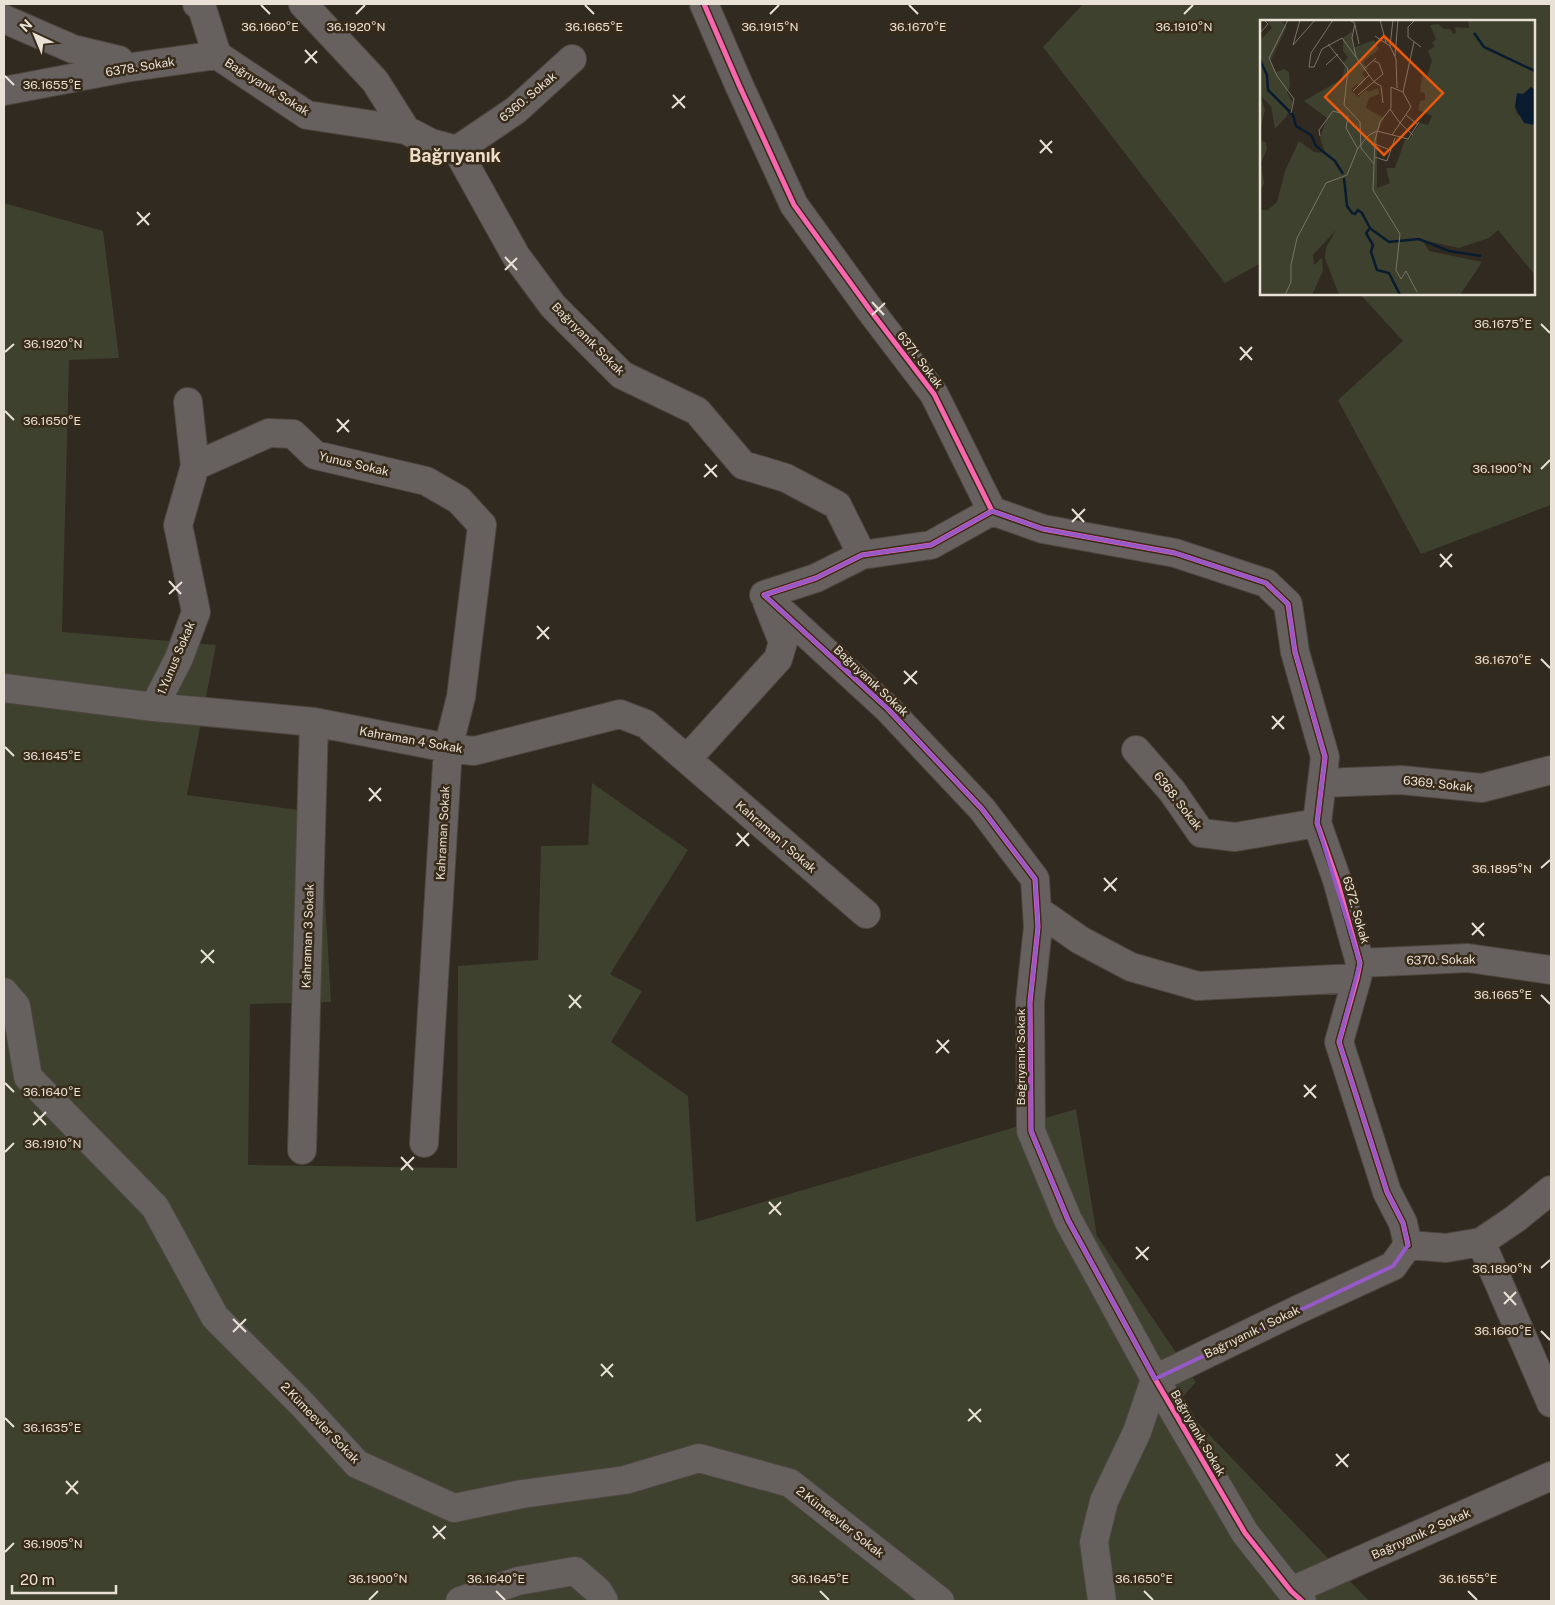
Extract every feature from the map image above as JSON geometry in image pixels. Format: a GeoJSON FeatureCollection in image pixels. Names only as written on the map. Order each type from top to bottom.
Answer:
{"type":"FeatureCollection","features":[{"type":"Feature","properties":{"kind":"street","name":"Bağrıyanık Sokak"},"geometry":{"type":"LineString","coordinates":[[197,4],[202,8],[217,56],[307,115],[406,130],[431,143],[457,150],[516,256],[553,306],[622,375],[698,411],[743,465],[786,478],[837,505],[862,555]]}},
{"type":"Feature","properties":{"kind":"street"},"geometry":{"type":"LineString","coordinates":[[303,4],[375,81],[406,130]]}},
{"type":"Feature","properties":{"kind":"street","name":"6371. Sokak"},"geometry":{"type":"LineString","coordinates":[[704,4],[738,85],[794,205],[934,394],[992,511]]}},
{"type":"Feature","properties":{"kind":"street"},"geometry":{"type":"LineString","coordinates":[[4,19],[73,49],[119,60],[125,68]]}},
{"type":"Feature","properties":{"kind":"street","name":"6378. Sokak"},"geometry":{"type":"LineString","coordinates":[[4,91],[125,68],[217,56]]}},
{"type":"Feature","properties":{"kind":"street","name":"6360. Sokak"},"geometry":{"type":"LineString","coordinates":[[457,150],[516,110],[572,59]]}},
{"type":"Feature","properties":{"kind":"street","name":"1.Yunus Sokak"},"geometry":{"type":"LineString","coordinates":[[154,707],[179,658],[196,612],[178,526],[195,466],[188,402]]}},
{"type":"Feature","properties":{"kind":"street","name":"Yunus Sokak"},"geometry":{"type":"LineString","coordinates":[[195,466],[269,433],[292,434],[315,455],[426,481],[459,500],[482,526]]}},
{"type":"Feature","properties":{"kind":"street"},"geometry":{"type":"LineString","coordinates":[[687,759],[778,659],[783,642],[764,595],[816,578],[862,555],[931,545],[992,511]]}},
{"type":"Feature","properties":{"kind":"street","name":"6372. Sokak"},"geometry":{"type":"LineString","coordinates":[[992,511],[1043,529],[1175,552],[1266,583],[1288,604],[1294,652],[1325,757],[1317,823],[1337,880],[1359,970]]}},
{"type":"Feature","properties":{"kind":"street","name":"Kahraman Sokak"},"geometry":{"type":"LineString","coordinates":[[424,1143],[448,748],[460,697],[482,526]]}},
{"type":"Feature","properties":{"kind":"street","name":"Bağrıyanık Sokak"},"geometry":{"type":"LineString","coordinates":[[764,595],[888,709],[982,808],[1035,879],[1038,927],[1030,1002],[1031,1131],[1068,1220],[1155,1379],[1245,1533],[1297,1596]]}},
{"type":"Feature","properties":{"kind":"street","name":"Kahraman 4 Sokak"},"geometry":{"type":"LineString","coordinates":[[4,688],[154,707],[314,722],[448,748],[474,751],[620,714],[646,724],[687,759]]}},
{"type":"Feature","properties":{"kind":"street","name":"Kahraman 3 Sokak"},"geometry":{"type":"LineString","coordinates":[[302,1150],[314,722]]}},
{"type":"Feature","properties":{"kind":"street","name":"6368. Sokak"},"geometry":{"type":"LineString","coordinates":[[1136,750],[1172,791],[1201,833],[1235,837],[1317,823]]}},
{"type":"Feature","properties":{"kind":"street","name":"Kahraman 1 Sokak"},"geometry":{"type":"LineString","coordinates":[[687,759],[866,914]]}},
{"type":"Feature","properties":{"kind":"street","name":"6369. Sokak"},"geometry":{"type":"LineString","coordinates":[[1322,783],[1401,780],[1482,788],[1551,770]]}},
{"type":"Feature","properties":{"kind":"street","name":"6370. Sokak"},"geometry":{"type":"LineString","coordinates":[[1036,910],[1080,940],[1131,967],[1198,986],[1468,958],[1551,970]]}},
{"type":"Feature","properties":{"kind":"street"},"geometry":{"type":"LineString","coordinates":[[1359,970],[1339,1042],[1386,1192],[1403,1223],[1408,1245],[1446,1248],[1482,1242],[1551,1190]]}},
{"type":"Feature","properties":{"kind":"street","name":"2.Kümeevler Sokak"},"geometry":{"type":"LineString","coordinates":[[4,992],[16,1006],[28,1077],[155,1207],[215,1317],[302,1404],[357,1464],[454,1508],[522,1494],[625,1480],[699,1458],[790,1482],[940,1601]]}},
{"type":"Feature","properties":{"kind":"street"},"geometry":{"type":"LineString","coordinates":[[1482,1242],[1551,1404]]}},
{"type":"Feature","properties":{"kind":"street","name":"Bağrıyanık 1 Sokak"},"geometry":{"type":"LineString","coordinates":[[1155,1379],[1393,1266],[1408,1245]]}},
{"type":"Feature","properties":{"kind":"street"},"geometry":{"type":"LineString","coordinates":[[1102,1601],[1094,1542],[1104,1501],[1137,1432],[1155,1379]]}},
{"type":"Feature","properties":{"kind":"street","name":"Bağrıyanık 2 Sokak"},"geometry":{"type":"LineString","coordinates":[[1297,1596],[1551,1476]]}},
{"type":"Feature","properties":{"kind":"street"},"geometry":{"type":"LineString","coordinates":[[460,1601],[518,1581],[575,1571],[598,1591],[604,1601]]}},
{"type":"Feature","properties":{"kind":"highlighted area"},"geometry":{"type":"Polygon","coordinates":[[[992,511],[1043,529],[1175,553],[1266,583],[1288,604],[1295,652],[1325,757],[1317,823],[1360,963],[1339,1042],[1387,1192],[1403,1223],[1408,1245],[1393,1266],[1155,1379],[1068,1220],[1031,1131],[1030,1002],[1038,927],[1035,879],[982,809],[888,709],[764,595],[816,578],[862,555],[931,545],[992,511]]]}},
{"type":"Feature","properties":{"kind":"green space"},"geometry":{"type":"Polygon","coordinates":[[[1083,4],[1551,4],[1551,505],[1421,554],[1338,400],[1403,341],[1361,295],[1535,295],[1535,20],[1260,20],[1260,264],[1225,283],[1043,47],[1083,4]]]}},
{"type":"Feature","properties":{"kind":"green space"},"geometry":{"type":"Polygon","coordinates":[[[4,203],[103,231],[119,358],[69,360],[62,632],[216,645],[187,795],[320,813],[331,1002],[250,1004],[248,1165],[457,1168],[458,966],[538,960],[541,846],[588,845],[592,783],[688,850],[610,974],[642,991],[611,1042],[688,1096],[696,1222],[1076,1109],[1097,1236],[1196,1382],[1178,1402],[1369,1601],[4,1601],[4,203]]]}},
{"type":"Feature","properties":{"kind":"cycle path"},"geometry":{"type":"LineString","coordinates":[[704,4],[794,205],[934,394],[992,511],[1043,529],[1175,553],[1266,583],[1288,604],[1295,652],[1325,757],[1317,823],[1337,880],[1360,963],[1339,1042],[1387,1192],[1403,1223],[1408,1245]]}},
{"type":"Feature","properties":{"kind":"cycle path"},"geometry":{"type":"LineString","coordinates":[[992,511],[931,545],[862,555],[816,578],[764,595],[888,709],[982,809],[1035,879],[1038,927],[1030,1002],[1031,1131],[1068,1220],[1155,1379],[1245,1533],[1291,1591],[1302,1601]]}},
{"type":"Feature","properties":{"kind":"district","name":"Bağrıyanık"},"geometry":{"type":"Point","coordinates":[455,155]}}]}
